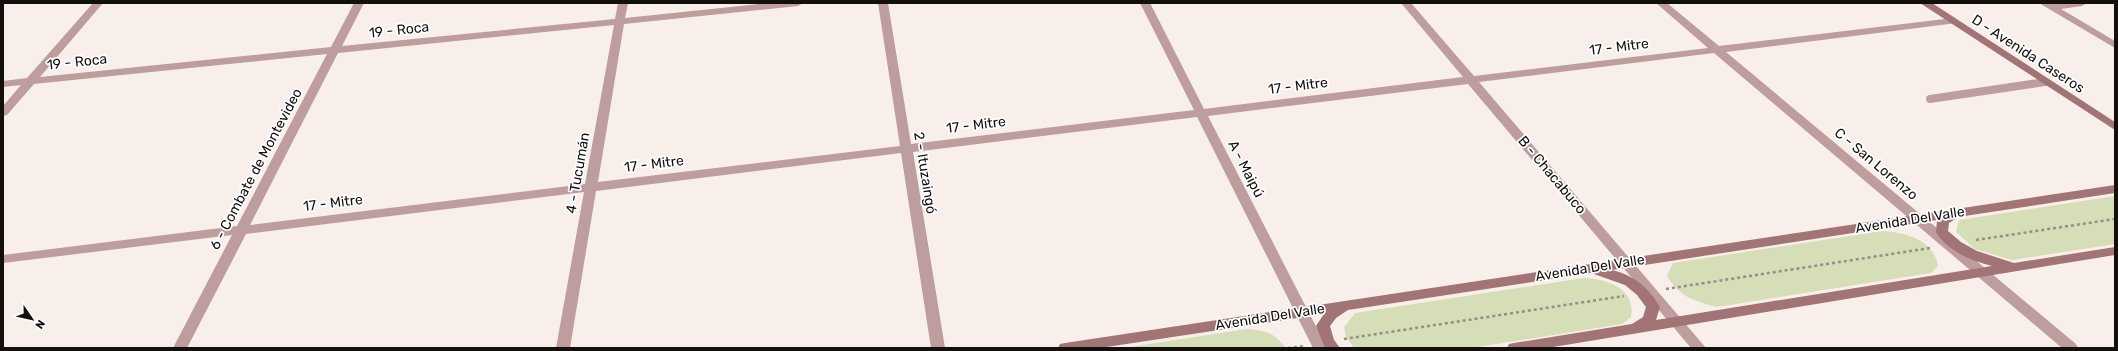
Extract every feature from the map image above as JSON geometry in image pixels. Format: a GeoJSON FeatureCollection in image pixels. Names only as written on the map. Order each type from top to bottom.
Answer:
{"type":"FeatureCollection","features":[{"type":"Feature","properties":{"kind":"street"},"geometry":{"type":"LineString","coordinates":[[3,113],[98,3]]}},
{"type":"Feature","properties":{"kind":"street","name":"6 - Combate de Montevideo"},"geometry":{"type":"LineString","coordinates":[[180,348],[359,3]]}},
{"type":"Feature","properties":{"kind":"street","name":"4 - Tucumán"},"geometry":{"type":"LineString","coordinates":[[562,348],[623,3]]}},
{"type":"Feature","properties":{"kind":"street","name":"19 - Roca"},"geometry":{"type":"LineString","coordinates":[[3,84],[798,3]]}},
{"type":"Feature","properties":{"kind":"street","name":"2 - Ituzaingó"},"geometry":{"type":"LineString","coordinates":[[883,3],[938,348]]}},
{"type":"Feature","properties":{"kind":"street","name":"A - Maipú"},"geometry":{"type":"LineString","coordinates":[[1144,3],[1302,312],[1325,345]]}},
{"type":"Feature","properties":{"kind":"street","name":"B - Chacabuco"},"geometry":{"type":"LineString","coordinates":[[1406,3],[1627,263],[1648,292],[1677,322],[1699,348]]}},
{"type":"Feature","properties":{"kind":"street","name":"C - San Lorenzo"},"geometry":{"type":"LineString","coordinates":[[1661,3],[1917,219],[1951,244],[1981,273],[2071,348]]}},
{"type":"Feature","properties":{"kind":"street","name":"D - Avenida Caseros"},"geometry":{"type":"LineString","coordinates":[[1925,3],[2115,127]]}},
{"type":"Feature","properties":{"kind":"street"},"geometry":{"type":"LineString","coordinates":[[2047,5],[2082,3]]}},
{"type":"Feature","properties":{"kind":"street"},"geometry":{"type":"LineString","coordinates":[[2047,5],[2115,45]]}},
{"type":"Feature","properties":{"kind":"street","name":"17 - Mitre"},"geometry":{"type":"LineString","coordinates":[[3,259],[1953,21]]}},
{"type":"Feature","properties":{"kind":"street","name":"Avenida Del Valle"},"geometry":{"type":"LineString","coordinates":[[1065,348],[2115,189]]}},
{"type":"Feature","properties":{"kind":"street"},"geometry":{"type":"LineString","coordinates":[[1956,213],[1943,221],[1942,232],[1951,244],[1974,257],[1996,263],[2020,266]]}},
{"type":"Feature","properties":{"kind":"street"},"geometry":{"type":"LineString","coordinates":[[1514,348],[2115,251]]}},
{"type":"Feature","properties":{"kind":"street"},"geometry":{"type":"LineString","coordinates":[[1585,269],[1608,273],[1628,279],[1648,292],[1653,307],[1649,320],[1631,329]]}},
{"type":"Feature","properties":{"kind":"street"},"geometry":{"type":"LineString","coordinates":[[1325,345],[1323,326],[1331,314],[1351,305]]}},
{"type":"Feature","properties":{"kind":"lane"},"geometry":{"type":"LineString","coordinates":[[1930,100],[2045,82]]}},
{"type":"Feature","properties":{"kind":"path"},"geometry":{"type":"LineString","coordinates":[[1288,348],[1325,345],[1648,292],[2115,219]]}},
{"type":"Feature","properties":{"kind":"green space"},"geometry":{"type":"Polygon","coordinates":[[[2115,196],[2115,244],[2012,260],[1975,249],[1956,232],[1959,220],[2115,196]]]}},
{"type":"Feature","properties":{"kind":"green space"},"geometry":{"type":"Polygon","coordinates":[[[1882,231],[1900,233],[1917,239],[1925,244],[1931,250],[1938,266],[1931,273],[1717,307],[1701,303],[1688,297],[1677,289],[1667,276],[1673,263],[1882,231]]]}},
{"type":"Feature","properties":{"kind":"green space"},"geometry":{"type":"Polygon","coordinates":[[[1584,278],[1602,280],[1618,287],[1629,299],[1631,317],[1622,324],[1472,348],[1354,348],[1346,337],[1344,327],[1355,313],[1584,278]]]}},
{"type":"Feature","properties":{"kind":"green space"},"geometry":{"type":"Polygon","coordinates":[[[1247,329],[1269,333],[1286,348],[1123,348],[1247,329]]]}}]}
